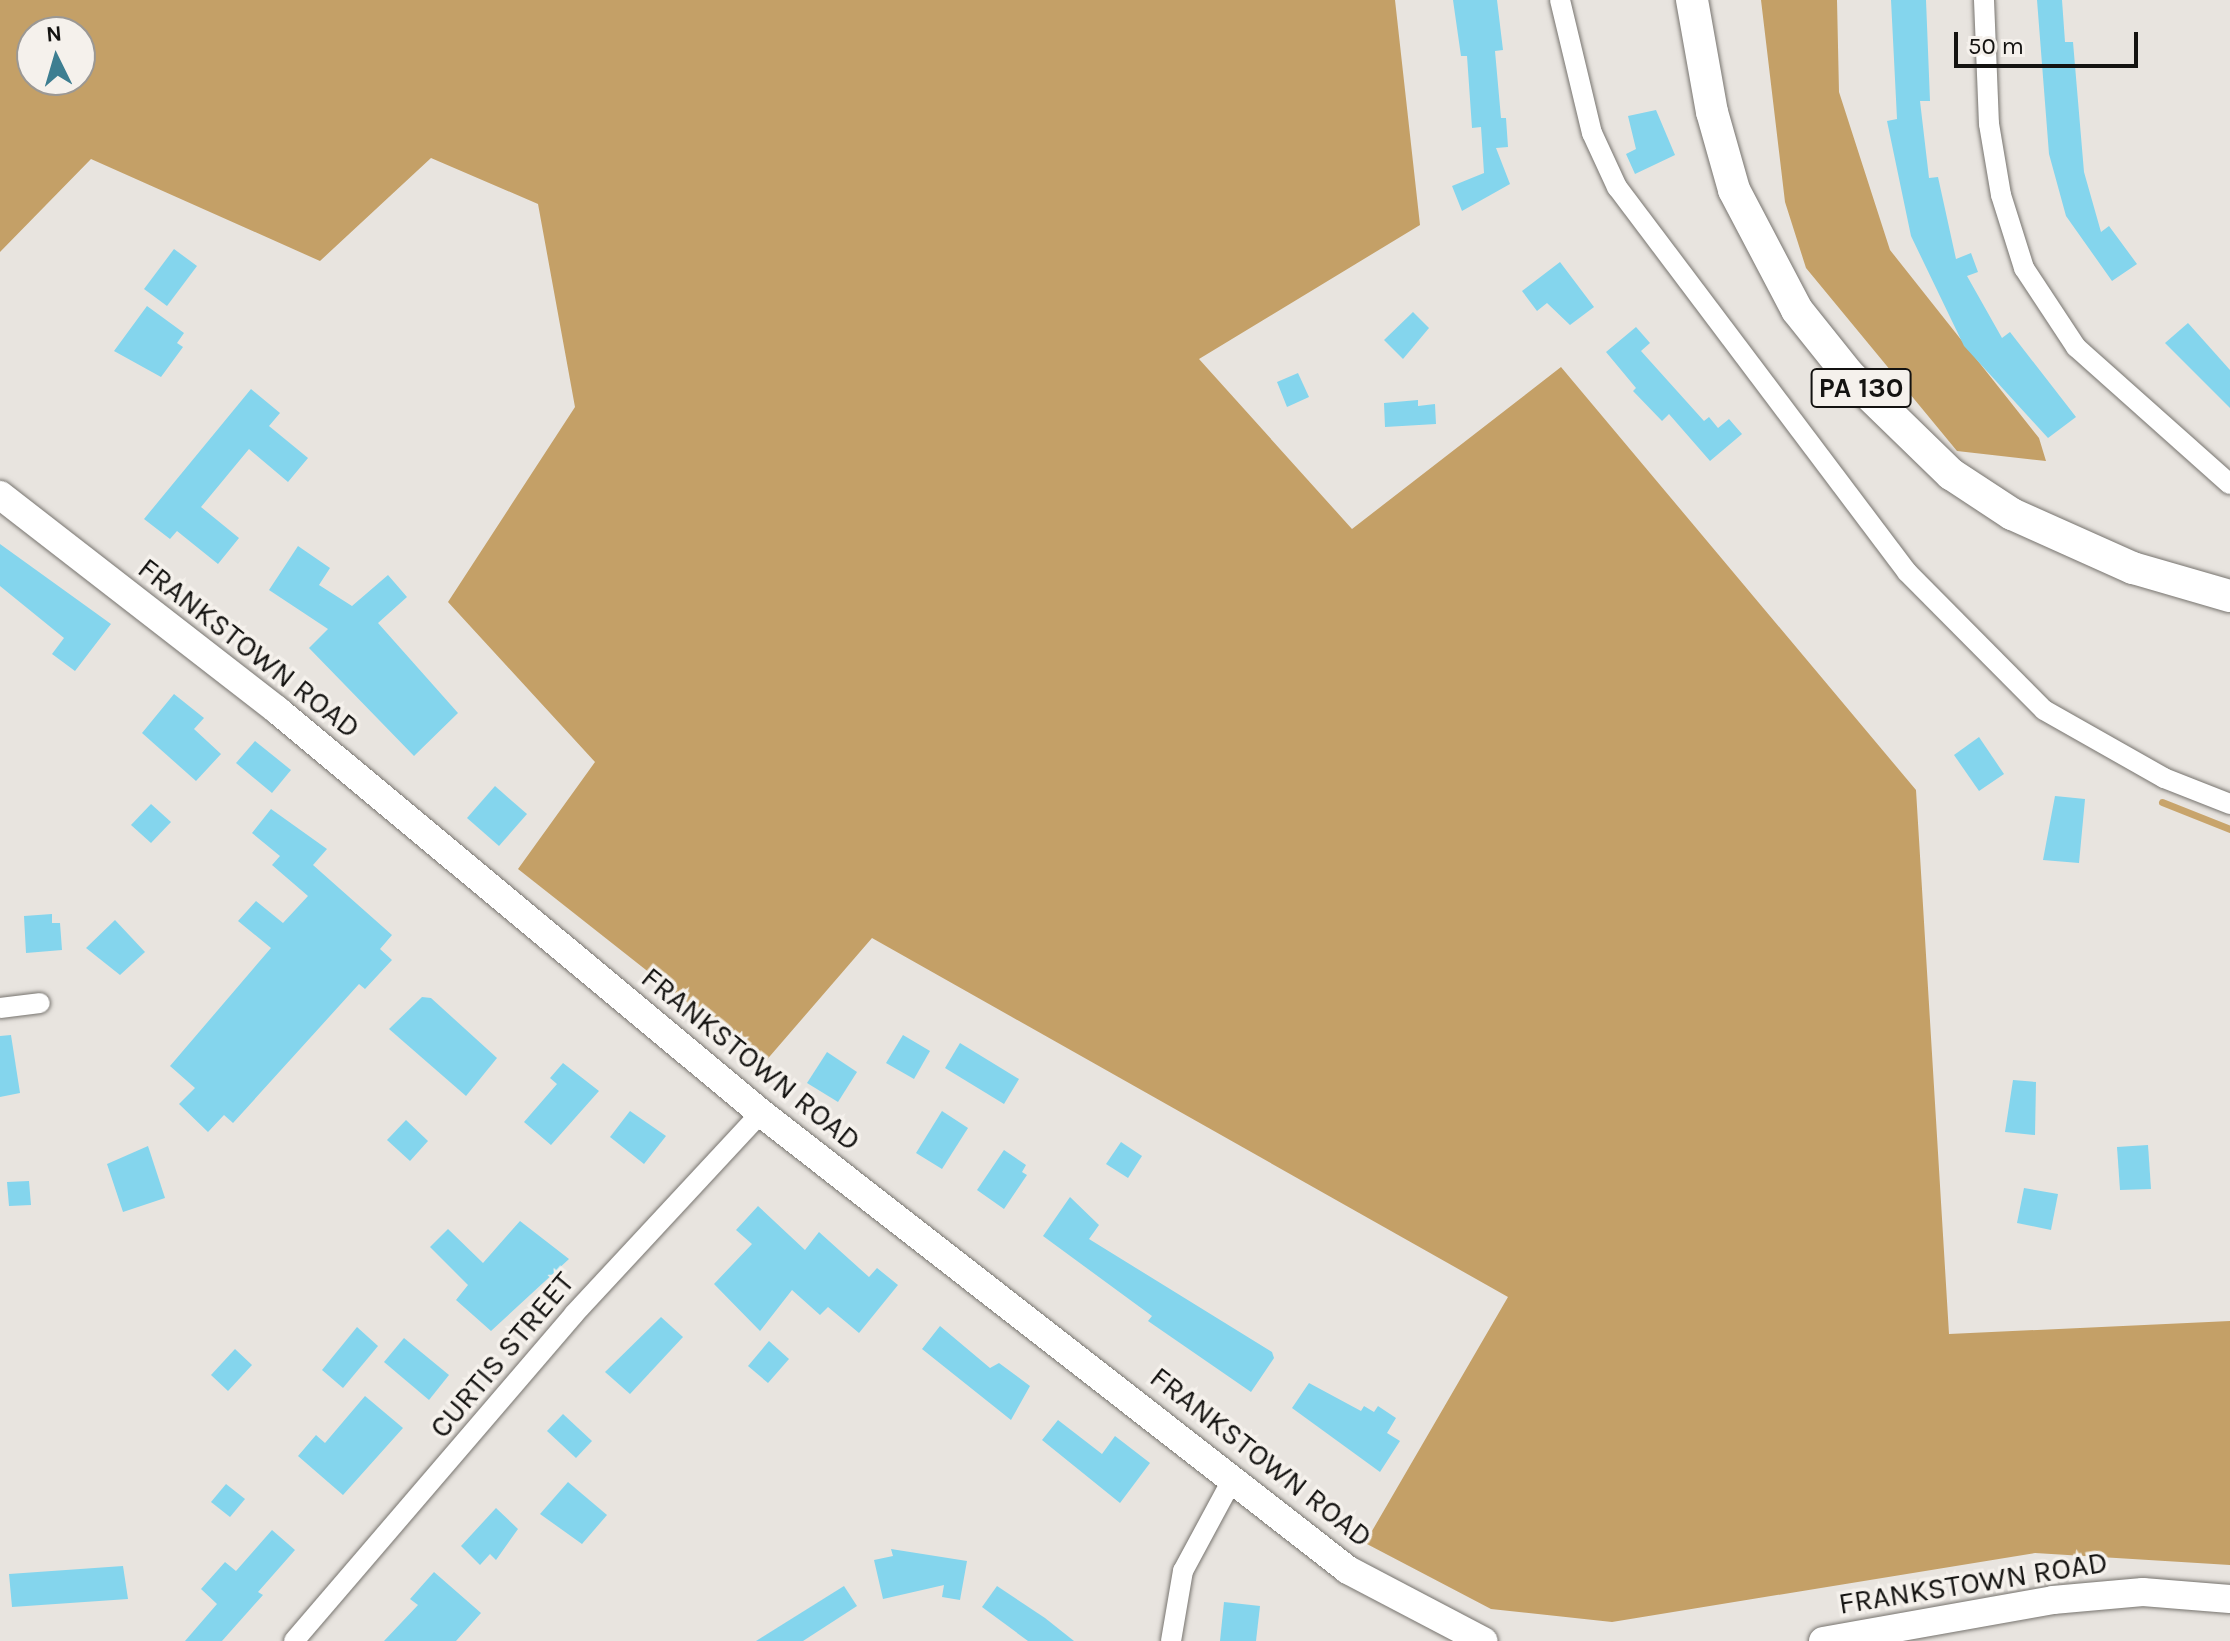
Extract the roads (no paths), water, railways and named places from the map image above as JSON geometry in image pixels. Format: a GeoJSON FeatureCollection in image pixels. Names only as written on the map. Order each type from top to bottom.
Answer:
{"type":"FeatureCollection","features":[{"type":"Feature","properties":{"kind":"main road","name":"PA 130"},"geometry":{"type":"LineString","coordinates":[[1692,0],[1712,112],[1734,190],[1797,310],[1848,374],[1951,474],[2012,514],[2133,568],[2230,596]]}},
{"type":"Feature","properties":{"kind":"main road","name":"FRANKSTOWN ROAD"},"geometry":{"type":"LineString","coordinates":[[0,495],[277,710],[761,1113],[1348,1570],[1483,1641]]}},
{"type":"Feature","properties":{"kind":"main road","name":"FRANKSTOWN ROAD"},"geometry":{"type":"LineString","coordinates":[[1823,1641],[2053,1600],[2143,1592],[2230,1599]]}},
{"type":"Feature","properties":{"kind":"street"},"geometry":{"type":"LineString","coordinates":[[1560,0],[1592,133],[1617,187],[1907,572],[2044,710],[2164,778],[2230,804]]}},
{"type":"Feature","properties":{"kind":"street"},"geometry":{"type":"LineString","coordinates":[[1984,0],[1989,124],[2001,195],[2024,268],[2076,347],[2230,484]]}},
{"type":"Feature","properties":{"kind":"street"},"geometry":{"type":"LineString","coordinates":[[0,1008],[40,1003]]}},
{"type":"Feature","properties":{"kind":"street","name":"CURTIS STREET"},"geometry":{"type":"LineString","coordinates":[[294,1641],[574,1314],[761,1113]]}},
{"type":"Feature","properties":{"kind":"street"},"geometry":{"type":"LineString","coordinates":[[1171,1641],[1183,1571],[1233,1478]]}},
{"type":"Feature","properties":{"kind":"waterway"},"geometry":{"type":"LineString","coordinates":[[2162,802],[2230,829]]}}]}
